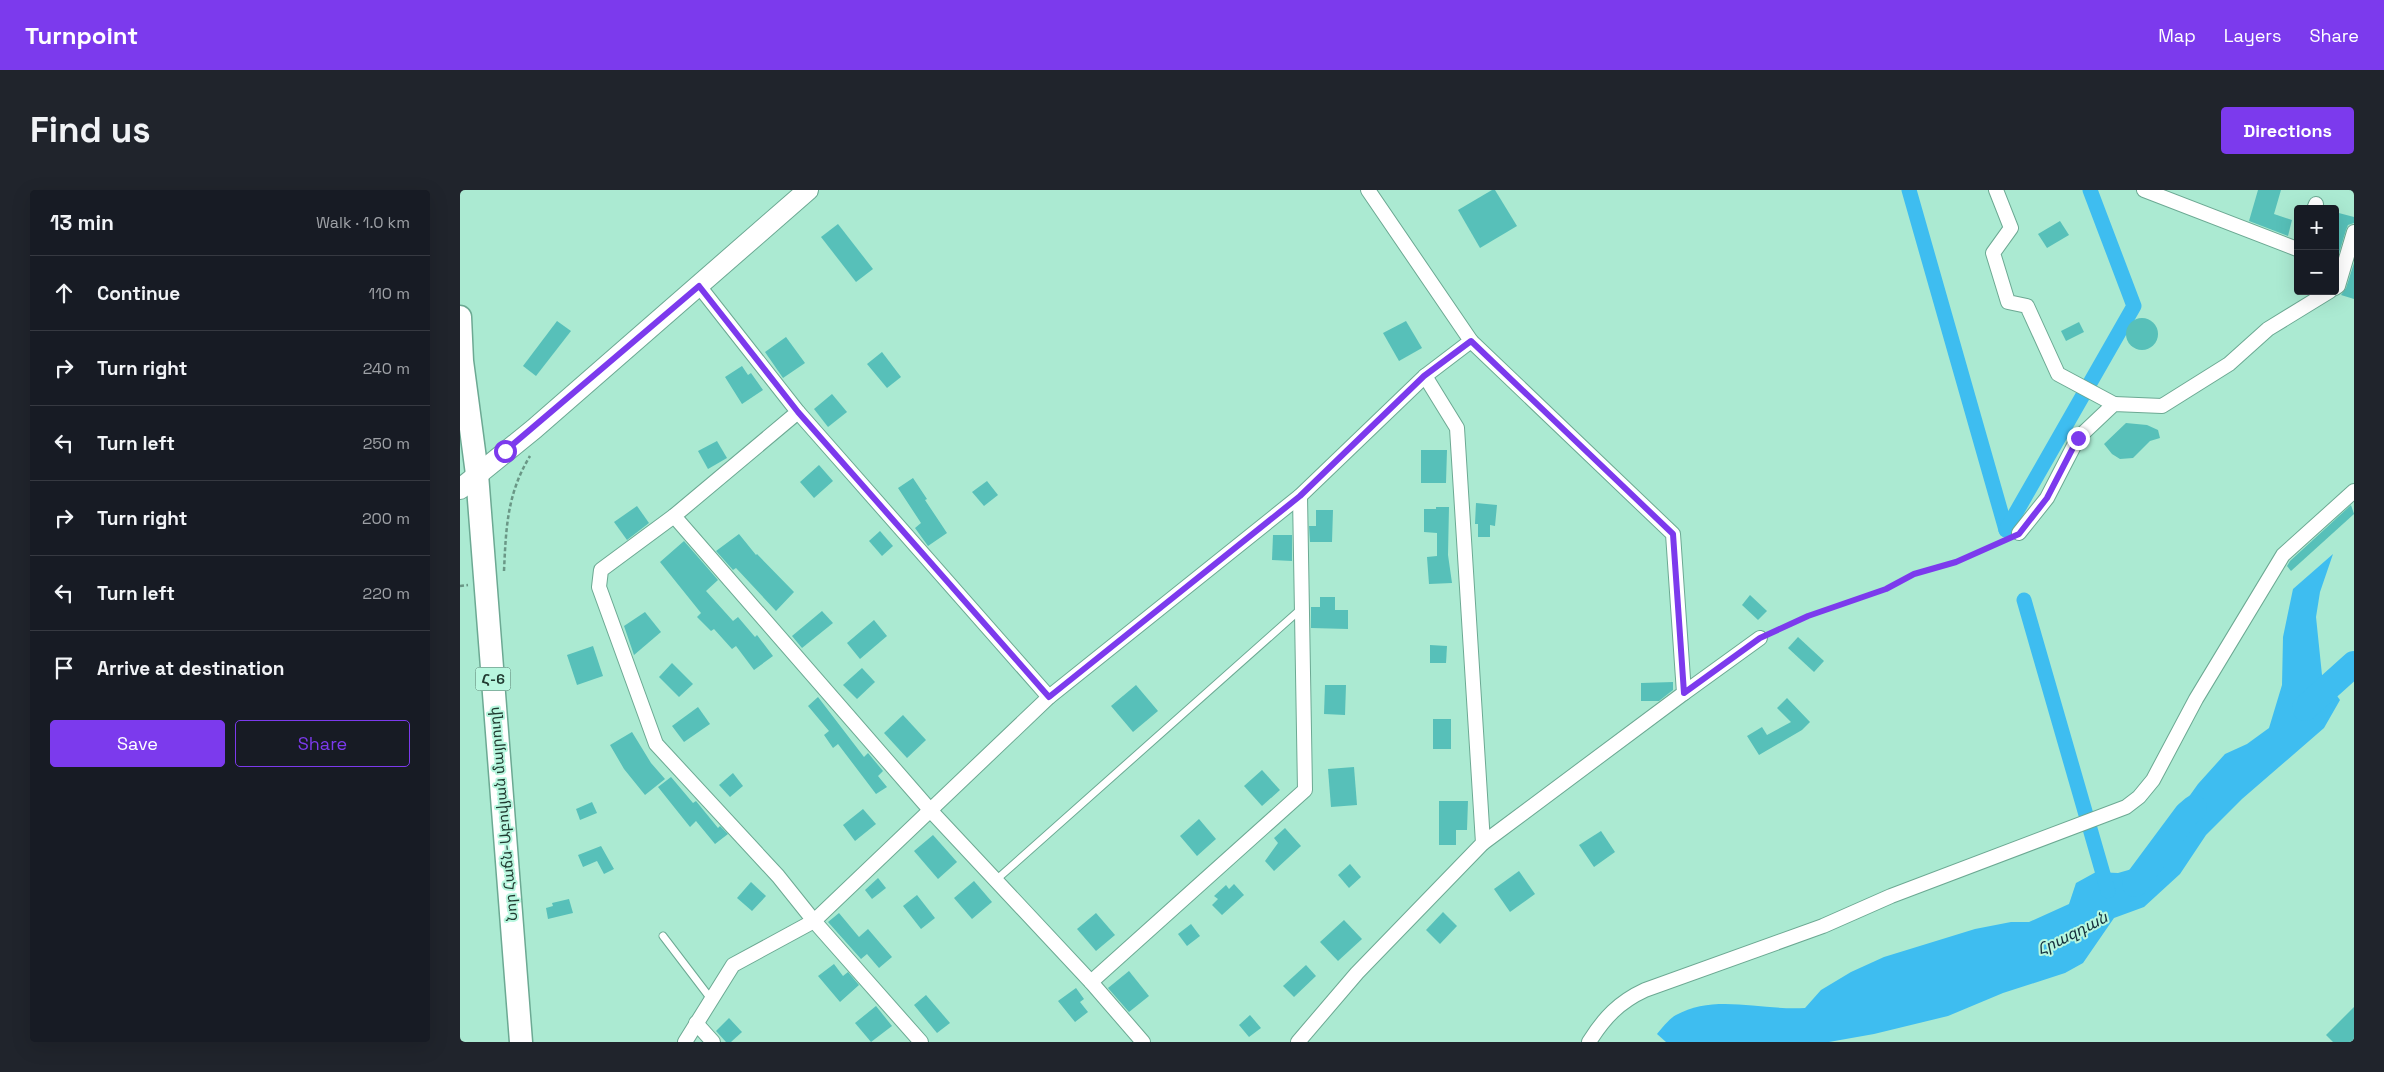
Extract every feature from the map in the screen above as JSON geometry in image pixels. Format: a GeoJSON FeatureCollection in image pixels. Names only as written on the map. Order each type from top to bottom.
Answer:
{"type":"FeatureCollection","features":[{"type":"Feature","properties":{"kind":"main road","name":"Նոր Հաճն-Աբովյան մայրուղի"},"geometry":{"type":"LineString","coordinates":[[460,317],[462,361],[476,474],[495,578],[521,1042]]}},
{"type":"Feature","properties":{"kind":"street"},"geometry":{"type":"LineString","coordinates":[[1368,190],[1471,341],[1673,534],[1684,693]]}},
{"type":"Feature","properties":{"kind":"street"},"geometry":{"type":"LineString","coordinates":[[1996,190],[2011,228],[1993,253],[2008,302],[2027,306],[2058,374],[2114,404],[2162,406],[2229,364],[2268,329],[2323,295]]}},
{"type":"Feature","properties":{"kind":"street"},"geometry":{"type":"LineString","coordinates":[[2144,190],[2294,248]]}},
{"type":"Feature","properties":{"kind":"street"},"geometry":{"type":"LineString","coordinates":[[460,489],[476,474],[534,429],[699,286],[798,195]]}},
{"type":"Feature","properties":{"kind":"street"},"geometry":{"type":"LineString","coordinates":[[2339,283],[2354,232]]}},
{"type":"Feature","properties":{"kind":"street"},"geometry":{"type":"LineString","coordinates":[[699,286],[798,412],[1049,697]]}},
{"type":"Feature","properties":{"kind":"street"},"geometry":{"type":"LineString","coordinates":[[685,1042],[733,964],[814,921],[932,811],[1049,697],[1300,496],[1424,376],[1471,341]]}},
{"type":"Feature","properties":{"kind":"street"},"geometry":{"type":"LineString","coordinates":[[1424,376],[1457,428],[1483,842]]}},
{"type":"Feature","properties":{"kind":"street"},"geometry":{"type":"LineString","coordinates":[[2019,534],[2047,498],[2078,438],[2114,404]]}},
{"type":"Feature","properties":{"kind":"street"},"geometry":{"type":"LineString","coordinates":[[798,412],[674,516],[601,570],[599,587],[656,744],[778,876],[814,921],[921,1042]]}},
{"type":"Feature","properties":{"kind":"street"},"geometry":{"type":"LineString","coordinates":[[1589,1042],[1602,1021],[1616,1007],[1628,998],[1645,990],[1823,926],[1891,896],[2126,807],[2139,797],[2153,780],[2196,698],[2282,555],[2354,491]]}},
{"type":"Feature","properties":{"kind":"street"},"geometry":{"type":"LineString","coordinates":[[1091,982],[1305,790],[1300,496]]}},
{"type":"Feature","properties":{"kind":"street"},"geometry":{"type":"LineString","coordinates":[[674,516],[932,811],[1091,982],[1143,1042]]}},
{"type":"Feature","properties":{"kind":"street"},"geometry":{"type":"LineString","coordinates":[[1298,1042],[1357,973],[1483,842],[1760,638]]}},
{"type":"Feature","properties":{"kind":"street"},"geometry":{"type":"LineString","coordinates":[[696,1023],[713,1042]]}},
{"type":"Feature","properties":{"kind":"lane"},"geometry":{"type":"LineString","coordinates":[[996,880],[1302,608]]}},
{"type":"Feature","properties":{"kind":"lane"},"geometry":{"type":"LineString","coordinates":[[663,936],[711,999]]}},
{"type":"Feature","properties":{"kind":"path"},"geometry":{"type":"LineString","coordinates":[[460,586],[495,578],[506,538],[512,491],[519,473],[534,449]]}},
{"type":"Feature","properties":{"kind":"path"},"geometry":{"type":"LineString","coordinates":[[1760,638],[1808,616],[1886,589],[1914,574],[1956,562],[2019,534]]}},
{"type":"Feature","properties":{"kind":"water"},"geometry":{"type":"Polygon","coordinates":[[[2333,554],[2320,592],[2316,617],[2322,675],[2340,700],[2324,728],[2242,799],[2206,835],[2180,874],[2144,907],[2114,918],[2083,963],[2065,973],[2003,993],[1948,1016],[1874,1034],[1829,1042],[1666,1042],[1657,1034],[1676,1015],[1707,1005],[1739,1004],[1805,1008],[1821,990],[1851,972],[1884,957],[1975,929],[2011,922],[2029,922],[2069,904],[2076,883],[2096,872],[2118,873],[2139,867],[2167,848],[2178,812],[2198,784],[2225,754],[2247,744],[2269,728],[2282,685],[2283,637],[2293,589],[2333,554]]]}},
{"type":"Feature","properties":{"kind":"building"},"geometry":{"type":"Polygon","coordinates":[[[1495,190],[1517,226],[1480,248],[1458,210],[1495,190]]]}},
{"type":"Feature","properties":{"kind":"building"},"geometry":{"type":"Polygon","coordinates":[[[2258,190],[2281,190],[2274,214],[2292,220],[2288,236],[2249,221],[2258,190]]]}},
{"type":"Feature","properties":{"kind":"building"},"geometry":{"type":"Polygon","coordinates":[[[2339,213],[2354,217],[2354,223],[2348,225],[2339,253],[2339,213]]]}},
{"type":"Feature","properties":{"kind":"building"},"geometry":{"type":"Polygon","coordinates":[[[2060,221],[2069,235],[2047,248],[2038,234],[2060,221]]]}},
{"type":"Feature","properties":{"kind":"building"},"geometry":{"type":"Polygon","coordinates":[[[838,224],[873,269],[856,282],[821,237],[838,224]]]}},
{"type":"Feature","properties":{"kind":"building"},"geometry":{"type":"Polygon","coordinates":[[[2354,263],[2354,299],[2341,295],[2346,288],[2354,263]]]}},
{"type":"Feature","properties":{"kind":"building"},"geometry":{"type":"Polygon","coordinates":[[[2142,318],[2154,322],[2158,334],[2154,346],[2142,350],[2130,346],[2126,334],[2130,322],[2142,318]]]}},
{"type":"Feature","properties":{"kind":"building"},"geometry":{"type":"Polygon","coordinates":[[[557,321],[571,331],[536,376],[523,366],[557,321]]]}},
{"type":"Feature","properties":{"kind":"building"},"geometry":{"type":"Polygon","coordinates":[[[1406,321],[1422,348],[1399,361],[1383,333],[1406,321]]]}},
{"type":"Feature","properties":{"kind":"building"},"geometry":{"type":"Polygon","coordinates":[[[2079,322],[2084,332],[2066,341],[2061,331],[2079,322]]]}},
{"type":"Feature","properties":{"kind":"building"},"geometry":{"type":"Polygon","coordinates":[[[786,337],[805,363],[783,378],[765,352],[786,337]]]}},
{"type":"Feature","properties":{"kind":"building"},"geometry":{"type":"Polygon","coordinates":[[[882,352],[901,377],[887,388],[867,364],[882,352]]]}},
{"type":"Feature","properties":{"kind":"building"},"geometry":{"type":"Polygon","coordinates":[[[742,366],[748,375],[751,373],[763,390],[742,404],[725,377],[742,366]]]}},
{"type":"Feature","properties":{"kind":"building"},"geometry":{"type":"Polygon","coordinates":[[[832,394],[847,412],[828,427],[814,409],[832,394]]]}},
{"type":"Feature","properties":{"kind":"building"},"geometry":{"type":"Polygon","coordinates":[[[2126,423],[2147,425],[2158,430],[2160,438],[2150,441],[2133,458],[2120,459],[2112,454],[2104,444],[2126,423]]]}},
{"type":"Feature","properties":{"kind":"building"},"geometry":{"type":"Polygon","coordinates":[[[717,441],[727,458],[708,469],[698,451],[717,441]]]}},
{"type":"Feature","properties":{"kind":"building"},"geometry":{"type":"Polygon","coordinates":[[[1421,450],[1447,450],[1446,483],[1421,483],[1421,450]]]}},
{"type":"Feature","properties":{"kind":"building"},"geometry":{"type":"Polygon","coordinates":[[[819,465],[833,481],[814,498],[800,482],[819,465]]]}},
{"type":"Feature","properties":{"kind":"building"},"geometry":{"type":"Polygon","coordinates":[[[913,478],[947,533],[928,546],[915,528],[921,523],[898,488],[913,478]]]}},
{"type":"Feature","properties":{"kind":"building"},"geometry":{"type":"Polygon","coordinates":[[[987,481],[998,495],[984,506],[972,492],[987,481]]]}},
{"type":"Feature","properties":{"kind":"building"},"geometry":{"type":"Polygon","coordinates":[[[1476,503],[1497,505],[1495,526],[1490,525],[1490,537],[1478,537],[1478,524],[1475,524],[1476,503]]]}},
{"type":"Feature","properties":{"kind":"building"},"geometry":{"type":"Polygon","coordinates":[[[2351,505],[2354,514],[2291,571],[2287,566],[2290,561],[2351,505]]]}},
{"type":"Feature","properties":{"kind":"building"},"geometry":{"type":"Polygon","coordinates":[[[637,506],[649,523],[627,540],[614,522],[637,506]]]}},
{"type":"Feature","properties":{"kind":"building"},"geometry":{"type":"Polygon","coordinates":[[[1436,507],[1449,507],[1448,555],[1452,583],[1429,584],[1427,557],[1437,556],[1437,533],[1424,532],[1424,509],[1436,509],[1436,507]]]}},
{"type":"Feature","properties":{"kind":"building"},"geometry":{"type":"Polygon","coordinates":[[[1316,510],[1333,510],[1332,542],[1310,542],[1309,526],[1316,526],[1316,510]]]}},
{"type":"Feature","properties":{"kind":"building"},"geometry":{"type":"Polygon","coordinates":[[[880,531],[893,546],[882,556],[869,541],[880,531]]]}},
{"type":"Feature","properties":{"kind":"building"},"geometry":{"type":"Polygon","coordinates":[[[739,534],[756,555],[794,592],[776,611],[736,568],[733,570],[716,551],[739,534]]]}},
{"type":"Feature","properties":{"kind":"building"},"geometry":{"type":"Polygon","coordinates":[[[1273,535],[1292,535],[1292,561],[1272,560],[1273,535]]]}},
{"type":"Feature","properties":{"kind":"building"},"geometry":{"type":"Polygon","coordinates":[[[684,541],[718,580],[706,591],[733,621],[738,617],[755,637],[757,635],[773,656],[754,670],[736,646],[732,649],[714,629],[711,631],[697,617],[701,613],[660,562],[684,541]]]}},
{"type":"Feature","properties":{"kind":"building"},"geometry":{"type":"Polygon","coordinates":[[[1750,595],[1767,611],[1758,620],[1742,605],[1750,595]]]}},
{"type":"Feature","properties":{"kind":"building"},"geometry":{"type":"Polygon","coordinates":[[[1320,597],[1335,597],[1335,610],[1348,610],[1348,629],[1311,628],[1311,607],[1320,607],[1320,597]]]}},
{"type":"Feature","properties":{"kind":"building"},"geometry":{"type":"Polygon","coordinates":[[[822,611],[833,623],[802,648],[792,636],[822,611]]]}},
{"type":"Feature","properties":{"kind":"building"},"geometry":{"type":"Polygon","coordinates":[[[645,612],[661,632],[634,655],[624,626],[645,612]]]}},
{"type":"Feature","properties":{"kind":"building"},"geometry":{"type":"Polygon","coordinates":[[[874,620],[887,636],[860,659],[847,643],[874,620]]]}},
{"type":"Feature","properties":{"kind":"building"},"geometry":{"type":"Polygon","coordinates":[[[1798,637],[1824,661],[1814,672],[1788,648],[1798,637]]]}},
{"type":"Feature","properties":{"kind":"building"},"geometry":{"type":"Polygon","coordinates":[[[1430,645],[1447,646],[1446,663],[1430,663],[1430,645]]]}},
{"type":"Feature","properties":{"kind":"building"},"geometry":{"type":"Polygon","coordinates":[[[593,646],[603,676],[577,685],[567,655],[593,646]]]}},
{"type":"Feature","properties":{"kind":"building"},"geometry":{"type":"Polygon","coordinates":[[[672,663],[693,684],[679,697],[659,677],[672,663]]]}},
{"type":"Feature","properties":{"kind":"building"},"geometry":{"type":"Polygon","coordinates":[[[862,668],[875,682],[857,699],[843,685],[862,668]]]}},
{"type":"Feature","properties":{"kind":"building"},"geometry":{"type":"Polygon","coordinates":[[[1673,682],[1673,690],[1659,701],[1641,701],[1641,683],[1673,682]]]}},
{"type":"Feature","properties":{"kind":"building"},"geometry":{"type":"Polygon","coordinates":[[[1136,685],[1158,711],[1133,732],[1111,706],[1136,685]]]}},
{"type":"Feature","properties":{"kind":"building"},"geometry":{"type":"Polygon","coordinates":[[[1325,685],[1346,685],[1345,715],[1324,714],[1325,685]]]}},
{"type":"Feature","properties":{"kind":"building"},"geometry":{"type":"Polygon","coordinates":[[[818,697],[864,757],[868,753],[883,771],[878,776],[887,787],[876,794],[838,744],[833,748],[824,735],[829,731],[808,706],[818,697]]]}},
{"type":"Feature","properties":{"kind":"building"},"geometry":{"type":"Polygon","coordinates":[[[1787,698],[1810,722],[1802,730],[1759,755],[1747,736],[1762,727],[1767,735],[1791,722],[1777,708],[1787,698]]]}},
{"type":"Feature","properties":{"kind":"building"},"geometry":{"type":"Polygon","coordinates":[[[698,707],[710,724],[684,742],[672,726],[698,707]]]}},
{"type":"Feature","properties":{"kind":"building"},"geometry":{"type":"Polygon","coordinates":[[[903,715],[926,740],[907,758],[884,733],[903,715]]]}},
{"type":"Feature","properties":{"kind":"building"},"geometry":{"type":"Polygon","coordinates":[[[1433,719],[1451,719],[1451,749],[1433,749],[1433,719]]]}},
{"type":"Feature","properties":{"kind":"building"},"geometry":{"type":"Polygon","coordinates":[[[632,732],[651,763],[665,779],[645,795],[624,769],[610,745],[632,732]]]}},
{"type":"Feature","properties":{"kind":"building"},"geometry":{"type":"Polygon","coordinates":[[[1354,767],[1357,805],[1331,807],[1328,769],[1354,767]]]}},
{"type":"Feature","properties":{"kind":"building"},"geometry":{"type":"Polygon","coordinates":[[[1262,770],[1280,790],[1262,806],[1244,786],[1262,770]]]}},
{"type":"Feature","properties":{"kind":"building"},"geometry":{"type":"Polygon","coordinates":[[[733,773],[743,786],[730,797],[719,785],[733,773]]]}},
{"type":"Feature","properties":{"kind":"building"},"geometry":{"type":"Polygon","coordinates":[[[671,777],[693,803],[696,801],[718,828],[720,826],[728,834],[715,844],[696,821],[690,827],[658,787],[671,777]]]}},
{"type":"Feature","properties":{"kind":"building"},"geometry":{"type":"Polygon","coordinates":[[[1439,801],[1468,801],[1467,830],[1456,830],[1456,845],[1439,845],[1439,801]]]}},
{"type":"Feature","properties":{"kind":"building"},"geometry":{"type":"Polygon","coordinates":[[[592,802],[597,813],[580,820],[576,809],[592,802]]]}},
{"type":"Feature","properties":{"kind":"building"},"geometry":{"type":"Polygon","coordinates":[[[863,809],[876,824],[855,841],[843,825],[863,809]]]}},
{"type":"Feature","properties":{"kind":"building"},"geometry":{"type":"Polygon","coordinates":[[[1199,819],[1216,839],[1197,856],[1180,836],[1199,819]]]}},
{"type":"Feature","properties":{"kind":"building"},"geometry":{"type":"Polygon","coordinates":[[[1285,828],[1301,846],[1274,871],[1265,861],[1278,843],[1274,838],[1285,828]]]}},
{"type":"Feature","properties":{"kind":"building"},"geometry":{"type":"Polygon","coordinates":[[[1601,831],[1615,852],[1594,867],[1579,845],[1601,831]]]}},
{"type":"Feature","properties":{"kind":"building"},"geometry":{"type":"Polygon","coordinates":[[[933,835],[957,862],[938,879],[914,851],[933,835]]]}},
{"type":"Feature","properties":{"kind":"building"},"geometry":{"type":"Polygon","coordinates":[[[601,846],[614,869],[604,874],[597,861],[583,867],[578,855],[601,846]]]}},
{"type":"Feature","properties":{"kind":"building"},"geometry":{"type":"Polygon","coordinates":[[[1350,864],[1361,877],[1349,888],[1338,875],[1350,864]]]}},
{"type":"Feature","properties":{"kind":"building"},"geometry":{"type":"Polygon","coordinates":[[[1519,871],[1535,894],[1510,912],[1494,889],[1519,871]]]}},
{"type":"Feature","properties":{"kind":"building"},"geometry":{"type":"Polygon","coordinates":[[[878,878],[886,888],[872,899],[865,890],[878,878]]]}},
{"type":"Feature","properties":{"kind":"building"},"geometry":{"type":"Polygon","coordinates":[[[974,881],[992,902],[972,919],[954,898],[974,881]]]}},
{"type":"Feature","properties":{"kind":"building"},"geometry":{"type":"Polygon","coordinates":[[[751,882],[766,896],[752,911],[737,898],[751,882]]]}},
{"type":"Feature","properties":{"kind":"building"},"geometry":{"type":"Polygon","coordinates":[[[1234,884],[1244,895],[1222,915],[1212,905],[1218,899],[1214,896],[1226,885],[1229,889],[1234,884]]]}},
{"type":"Feature","properties":{"kind":"building"},"geometry":{"type":"Polygon","coordinates":[[[917,895],[935,918],[921,929],[903,906],[917,895]]]}},
{"type":"Feature","properties":{"kind":"building"},"geometry":{"type":"Polygon","coordinates":[[[569,899],[573,913],[548,919],[546,908],[553,906],[552,903],[569,899]]]}},
{"type":"Feature","properties":{"kind":"building"},"geometry":{"type":"Polygon","coordinates":[[[1443,912],[1457,926],[1440,944],[1426,930],[1443,912]]]}},
{"type":"Feature","properties":{"kind":"building"},"geometry":{"type":"Polygon","coordinates":[[[839,913],[859,937],[868,929],[892,957],[879,968],[867,954],[861,959],[828,922],[839,913]]]}},
{"type":"Feature","properties":{"kind":"building"},"geometry":{"type":"Polygon","coordinates":[[[1096,913],[1115,935],[1096,951],[1077,929],[1096,913]]]}},
{"type":"Feature","properties":{"kind":"building"},"geometry":{"type":"Polygon","coordinates":[[[1344,920],[1362,939],[1338,961],[1320,942],[1344,920]]]}},
{"type":"Feature","properties":{"kind":"building"},"geometry":{"type":"Polygon","coordinates":[[[1191,924],[1200,936],[1187,946],[1178,934],[1191,924]]]}},
{"type":"Feature","properties":{"kind":"building"},"geometry":{"type":"Polygon","coordinates":[[[834,964],[843,976],[848,972],[859,985],[840,1002],[818,976],[834,964]]]}},
{"type":"Feature","properties":{"kind":"building"},"geometry":{"type":"Polygon","coordinates":[[[1306,965],[1316,976],[1294,997],[1283,986],[1306,965]]]}},
{"type":"Feature","properties":{"kind":"building"},"geometry":{"type":"Polygon","coordinates":[[[1129,971],[1149,996],[1129,1012],[1108,988],[1129,971]]]}},
{"type":"Feature","properties":{"kind":"building"},"geometry":{"type":"Polygon","coordinates":[[[1076,988],[1084,999],[1080,1002],[1088,1012],[1075,1022],[1058,1001],[1076,988]]]}},
{"type":"Feature","properties":{"kind":"building"},"geometry":{"type":"Polygon","coordinates":[[[926,995],[950,1023],[937,1033],[914,1005],[926,995]]]}},
{"type":"Feature","properties":{"kind":"building"},"geometry":{"type":"Polygon","coordinates":[[[876,1006],[892,1026],[871,1042],[855,1023],[876,1006]]]}},
{"type":"Feature","properties":{"kind":"building"},"geometry":{"type":"Polygon","coordinates":[[[2354,1007],[2354,1042],[2333,1042],[2326,1035],[2354,1007]]]}},
{"type":"Feature","properties":{"kind":"building"},"geometry":{"type":"Polygon","coordinates":[[[1250,1015],[1261,1028],[1249,1037],[1239,1025],[1250,1015]]]}},
{"type":"Feature","properties":{"kind":"building"},"geometry":{"type":"Polygon","coordinates":[[[729,1018],[742,1032],[731,1042],[726,1042],[716,1031],[729,1018]]]}},
{"type":"Feature","properties":{"kind":"waterway"},"geometry":{"type":"LineString","coordinates":[[1909,190],[2006,530]]}},
{"type":"Feature","properties":{"kind":"waterway"},"geometry":{"type":"LineString","coordinates":[[2006,530],[2134,306],[2090,190]]}},
{"type":"Feature","properties":{"kind":"waterway"},"geometry":{"type":"LineString","coordinates":[[2024,600],[2108,891]]}},
{"type":"Feature","properties":{"kind":"waterway","name":"Հրազդան"},"geometry":{"type":"LineString","coordinates":[[2305,708],[2354,664]]}},
{"type":"Feature","properties":{"kind":"waterway","name":"Հրազդան"},"geometry":{"type":"LineString","coordinates":[[2135,884],[2187,814],[2194,808]]}},
{"type":"Feature","properties":{"kind":"route"},"geometry":{"type":"LineString","coordinates":[[505,451],[534,429],[699,286],[798,412],[1049,697],[1300,496],[1424,376],[1471,341],[1673,534],[1684,693],[1760,638],[1808,616],[1886,589],[1914,574],[1956,562],[2019,534],[2047,498],[2078,438]]}}]}
